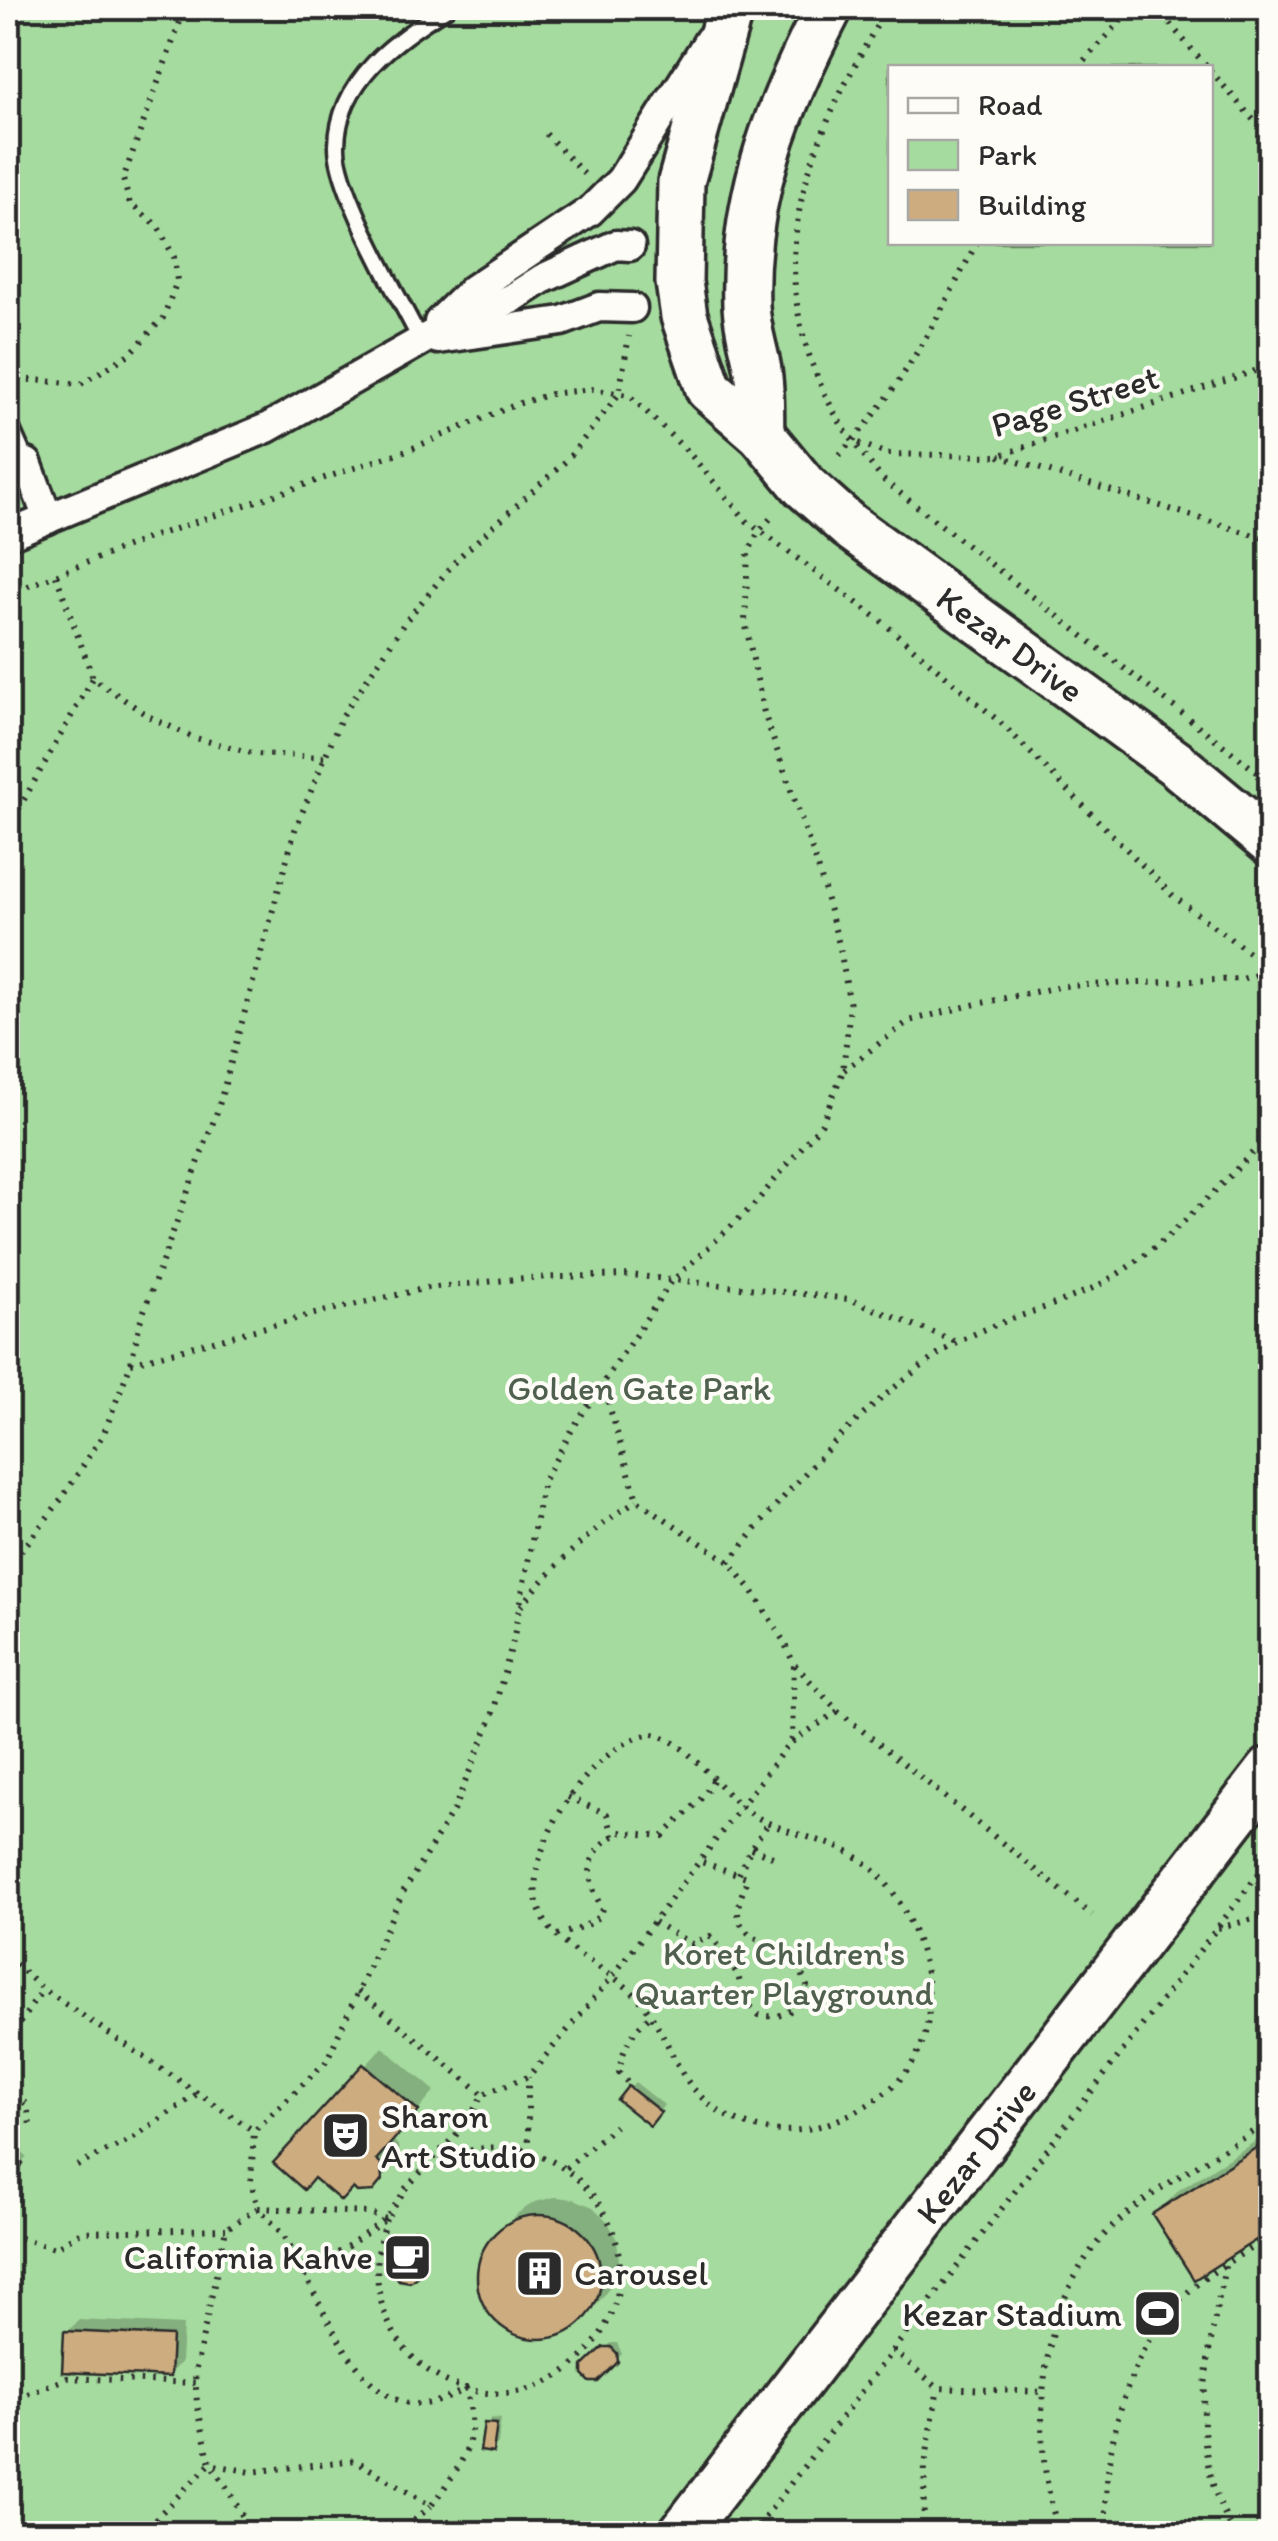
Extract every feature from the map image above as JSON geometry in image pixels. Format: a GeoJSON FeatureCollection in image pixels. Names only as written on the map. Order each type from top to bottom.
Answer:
{"type":"FeatureCollection","features":[{"type":"Feature","properties":{"kind":"main road"},"geometry":{"type":"LineString","coordinates":[[761,434],[758,368],[746,309],[750,212],[781,111],[830,8]]}},
{"type":"Feature","properties":{"kind":"main road","name":"Kezar Drive"},"geometry":{"type":"LineString","coordinates":[[725,9],[681,182],[679,282],[691,342],[709,389],[761,434],[804,486],[849,526],[1176,763],[1270,842]]}},
{"type":"Feature","properties":{"kind":"main road","name":"Kezar Drive"},"geometry":{"type":"LineString","coordinates":[[682,2534],[1270,1770]]}},
{"type":"Feature","properties":{"kind":"street"},"geometry":{"type":"LineString","coordinates":[[421,341],[460,298],[570,226],[597,187],[636,157],[725,9]]}},
{"type":"Feature","properties":{"kind":"street"},"geometry":{"type":"LineString","coordinates":[[8,535],[267,428],[465,316],[511,298],[616,245],[630,246]]}},
{"type":"Feature","properties":{"kind":"street"},"geometry":{"type":"LineString","coordinates":[[421,341],[450,286],[479,264]]}},
{"type":"Feature","properties":{"kind":"street"},"geometry":{"type":"LineString","coordinates":[[421,341],[562,321],[599,307],[630,320]]}},
{"type":"Feature","properties":{"kind":"street"},"geometry":{"type":"LineString","coordinates":[[28,462],[48,519]]}},
{"type":"Feature","properties":{"kind":"lane"},"geometry":{"type":"LineString","coordinates":[[421,341],[347,192],[336,148],[341,118],[358,84],[376,60],[404,34],[448,8]]}},
{"type":"Feature","properties":{"kind":"lane"},"geometry":{"type":"LineString","coordinates":[[8,420],[28,462]]}},
{"type":"Feature","properties":{"kind":"path"},"geometry":{"type":"LineString","coordinates":[[8,378],[80,384],[130,353],[163,318],[176,281],[174,257],[157,226],[130,204],[123,178],[185,8]]}},
{"type":"Feature","properties":{"kind":"path"},"geometry":{"type":"LineString","coordinates":[[887,8],[854,65],[825,128],[801,197],[792,250],[797,310],[809,355],[834,412],[882,479],[1270,782]]}},
{"type":"Feature","properties":{"kind":"path"},"geometry":{"type":"LineString","coordinates":[[1079,65],[1133,8]]}},
{"type":"Feature","properties":{"kind":"path"},"geometry":{"type":"LineString","coordinates":[[1156,8],[1206,65]]}},
{"type":"Feature","properties":{"kind":"path"},"geometry":{"type":"LineString","coordinates":[[1213,74],[1270,139]]}},
{"type":"Feature","properties":{"kind":"path"},"geometry":{"type":"LineString","coordinates":[[546,134],[597,187]]}},
{"type":"Feature","properties":{"kind":"path"},"geometry":{"type":"LineString","coordinates":[[839,456],[893,393],[915,360],[975,245]]}},
{"type":"Feature","properties":{"kind":"path"},"geometry":{"type":"LineString","coordinates":[[8,1568],[63,1496],[104,1433],[131,1364],[140,1322],[213,1126],[295,830],[341,718],[405,622],[458,558],[567,460],[620,394],[630,320]]}},
{"type":"Feature","properties":{"kind":"path","name":"Page Street"},"geometry":{"type":"LineString","coordinates":[[854,440],[887,454],[998,456],[1270,366]]}},
{"type":"Feature","properties":{"kind":"path"},"geometry":{"type":"LineString","coordinates":[[8,594],[151,537],[413,448],[517,404],[551,394],[591,390],[629,395],[689,453],[759,531],[880,620],[1001,723],[1173,896],[1270,970]]}},
{"type":"Feature","properties":{"kind":"path"},"geometry":{"type":"LineString","coordinates":[[998,456],[1270,540]]}},
{"type":"Feature","properties":{"kind":"path"},"geometry":{"type":"LineString","coordinates":[[466,2388],[444,2402],[406,2405],[378,2390],[336,2337],[284,2238],[258,2208],[251,2181],[254,2131],[326,2062],[402,1894],[461,1793],[491,1720],[519,1608],[542,1482],[671,1282],[753,1206],[822,1122],[843,1071],[850,1006],[840,948],[818,867],[764,713],[745,621],[748,553],[770,519]]}},
{"type":"Feature","properties":{"kind":"path"},"geometry":{"type":"LineString","coordinates":[[56,575],[94,678],[148,716],[192,737],[255,754],[325,757]]}},
{"type":"Feature","properties":{"kind":"path"},"geometry":{"type":"LineString","coordinates":[[8,848],[14,817],[94,678]]}},
{"type":"Feature","properties":{"kind":"path"},"geometry":{"type":"LineString","coordinates":[[843,1071],[909,1020],[972,1005],[1064,986],[1242,979],[1270,970]]}},
{"type":"Feature","properties":{"kind":"path"},"geometry":{"type":"LineString","coordinates":[[729,1562],[843,1432],[902,1382],[956,1342],[1104,1282],[1148,1254],[1270,1135]]}},
{"type":"Feature","properties":{"kind":"path"},"geometry":{"type":"LineString","coordinates":[[131,1364],[427,1288],[526,1278],[613,1276],[849,1299],[956,1342]]}},
{"type":"Feature","properties":{"kind":"path"},"geometry":{"type":"LineString","coordinates":[[603,1384],[637,1500],[729,1562],[768,1615],[794,1664],[838,1711],[1092,1916]]}},
{"type":"Feature","properties":{"kind":"path"},"geometry":{"type":"LineString","coordinates":[[519,1608],[561,1558],[600,1524],[637,1500]]}},
{"type":"Feature","properties":{"kind":"path"},"geometry":{"type":"LineString","coordinates":[[791,1743],[794,1664]]}},
{"type":"Feature","properties":{"kind":"path"},"geometry":{"type":"LineString","coordinates":[[405,2190],[430,2168],[460,2154],[494,2148],[524,2150],[566,2168],[590,2189],[613,2231],[620,2263],[612,2312],[589,2350],[557,2376],[514,2390],[466,2388],[421,2365],[389,2327],[378,2297],[375,2266],[386,2219],[405,2190],[466,2124],[484,2094],[528,2076],[612,1977],[791,1743],[838,1711]]}},
{"type":"Feature","properties":{"kind":"path"},"geometry":{"type":"LineString","coordinates":[[653,1734],[667,1738],[713,1780],[743,1808],[768,1824],[848,1852],[870,1867],[898,1899],[922,1954],[930,2006],[926,2035],[916,2057],[891,2087],[850,2114],[808,2129],[759,2129],[735,2121],[704,2101],[634,1994],[556,1936],[537,1904],[537,1880],[548,1840],[568,1797],[603,1758],[638,1736],[653,1734]]}},
{"type":"Feature","properties":{"kind":"path"},"geometry":{"type":"LineString","coordinates":[[556,1936],[582,1928],[600,1916],[602,1906],[588,1875],[595,1856],[613,1836],[628,1831],[664,1836],[677,1820],[697,1806],[713,1780]]}},
{"type":"Feature","properties":{"kind":"path"},"geometry":{"type":"LineString","coordinates":[[568,1797],[607,1814],[613,1836]]}},
{"type":"Feature","properties":{"kind":"path"},"geometry":{"type":"LineString","coordinates":[[739,1874],[768,1824]]}},
{"type":"Feature","properties":{"kind":"path"},"geometry":{"type":"LineString","coordinates":[[751,1848],[780,1860]]}},
{"type":"Feature","properties":{"kind":"path"},"geometry":{"type":"LineString","coordinates":[[752,2534],[1270,1859]]}},
{"type":"Feature","properties":{"kind":"path"},"geometry":{"type":"LineString","coordinates":[[654,1922],[692,1944],[710,1936],[714,1939],[738,1975],[742,1997],[753,2012],[764,2017],[789,2013],[805,1993],[804,1974],[792,1956],[744,1929],[738,1911],[747,1880],[701,1862]]}},
{"type":"Feature","properties":{"kind":"path"},"geometry":{"type":"LineString","coordinates":[[1217,1928],[1270,1915]]}},
{"type":"Feature","properties":{"kind":"path"},"geometry":{"type":"LineString","coordinates":[[8,1957],[43,1989],[254,2131]]}},
{"type":"Feature","properties":{"kind":"path"},"geometry":{"type":"LineString","coordinates":[[8,2040],[43,1989]]}},
{"type":"Feature","properties":{"kind":"path"},"geometry":{"type":"LineString","coordinates":[[358,1991],[484,2094]]}},
{"type":"Feature","properties":{"kind":"path"},"geometry":{"type":"LineString","coordinates":[[627,2082],[620,2072],[622,2056],[630,2036],[651,2015]]}},
{"type":"Feature","properties":{"kind":"path"},"geometry":{"type":"LineString","coordinates":[[524,2150],[528,2141],[528,2076]]}},
{"type":"Feature","properties":{"kind":"path"},"geometry":{"type":"LineString","coordinates":[[8,2088],[27,2105],[30,2125]]}},
{"type":"Feature","properties":{"kind":"path"},"geometry":{"type":"LineString","coordinates":[[77,2166],[132,2139],[197,2094]]}},
{"type":"Feature","properties":{"kind":"path"},"geometry":{"type":"LineString","coordinates":[[1060,2534],[1047,2467],[1044,2392],[1054,2332],[1073,2278],[1085,2257],[1121,2218],[1270,2121]]}},
{"type":"Feature","properties":{"kind":"path"},"geometry":{"type":"LineString","coordinates":[[566,2168],[615,2126]]}},
{"type":"Feature","properties":{"kind":"path"},"geometry":{"type":"LineString","coordinates":[[20,2238],[56,2248],[81,2232],[226,2229],[258,2208],[367,2214],[386,2219]]}},
{"type":"Feature","properties":{"kind":"path"},"geometry":{"type":"LineString","coordinates":[[304,2278],[386,2219]]}},
{"type":"Feature","properties":{"kind":"path"},"geometry":{"type":"LineString","coordinates":[[226,2229],[195,2373],[210,2464],[252,2534]]}},
{"type":"Feature","properties":{"kind":"path"},"geometry":{"type":"LineString","coordinates":[[1107,2534],[1110,2454],[1132,2378],[1160,2327],[1185,2294],[1270,2236]]}},
{"type":"Feature","properties":{"kind":"path"},"geometry":{"type":"LineString","coordinates":[[1226,2265],[1205,2370],[1202,2416],[1210,2476],[1235,2534]]}},
{"type":"Feature","properties":{"kind":"path"},"geometry":{"type":"LineString","coordinates":[[893,2350],[938,2388],[1044,2392]]}},
{"type":"Feature","properties":{"kind":"path"},"geometry":{"type":"LineString","coordinates":[[8,2402],[67,2378],[196,2383]]}},
{"type":"Feature","properties":{"kind":"path"},"geometry":{"type":"LineString","coordinates":[[398,2534],[431,2506],[467,2456],[473,2415],[466,2388]]}},
{"type":"Feature","properties":{"kind":"path"},"geometry":{"type":"LineString","coordinates":[[923,2534],[926,2465],[938,2388]]}},
{"type":"Feature","properties":{"kind":"path"},"geometry":{"type":"LineString","coordinates":[[210,2464],[252,2472],[355,2460],[431,2506]]}},
{"type":"Feature","properties":{"kind":"path"},"geometry":{"type":"LineString","coordinates":[[140,2534],[210,2464]]}},
{"type":"Feature","properties":{"kind":"green space","name":"Golden Gate Park"},"geometry":{"type":"Polygon","coordinates":[[[8,8],[1270,8],[1270,2533],[8,2534],[8,8]]]}},
{"type":"Feature","properties":{"kind":"building","name":"Sharon Art Studio"},"geometry":{"type":"Polygon","coordinates":[[[363,2064],[419,2111],[376,2160],[381,2164],[382,2180],[373,2191],[357,2192],[353,2188],[341,2201],[314,2178],[304,2190],[273,2163],[363,2064]]]}},
{"type":"Feature","properties":{"kind":"building"},"geometry":{"type":"Polygon","coordinates":[[[628,2086],[661,2112],[650,2126],[617,2100],[628,2086]]]}},
{"type":"Feature","properties":{"kind":"building"},"geometry":{"type":"Polygon","coordinates":[[[1270,2139],[1270,2231],[1194,2280],[1152,2214],[1270,2139]]]}},
{"type":"Feature","properties":{"kind":"building"},"geometry":{"type":"Polygon","coordinates":[[[8,2150],[23,2164],[8,2189],[8,2150]]]}},
{"type":"Feature","properties":{"kind":"building","name":"Carousel"},"geometry":{"type":"Polygon","coordinates":[[[539,2215],[563,2220],[583,2233],[596,2253],[601,2277],[596,2301],[583,2321],[563,2334],[539,2339],[515,2334],[495,2321],[482,2301],[477,2277],[482,2253],[495,2233],[515,2220],[539,2215]]]}},
{"type":"Feature","properties":{"kind":"building","name":"California Kahve"},"geometry":{"type":"Polygon","coordinates":[[[406,2232],[417,2233],[424,2242],[419,2275],[410,2282],[399,2280],[391,2271],[396,2238],[406,2232]]]}},
{"type":"Feature","properties":{"kind":"building"},"geometry":{"type":"Polygon","coordinates":[[[64,2331],[172,2336],[170,2377],[62,2372],[64,2331]]]}},
{"type":"Feature","properties":{"kind":"building"},"geometry":{"type":"Polygon","coordinates":[[[603,2347],[611,2347],[617,2353],[618,2362],[598,2382],[590,2382],[583,2375],[583,2366],[603,2347]]]}},
{"type":"Feature","properties":{"kind":"building"},"geometry":{"type":"Polygon","coordinates":[[[484,2423],[497,2424],[493,2453],[480,2451],[484,2423]]]}},
{"type":"Feature","properties":{"kind":"place","name":"Sharon Art Studio"},"geometry":{"type":"Point","coordinates":[346,2136]}},
{"type":"Feature","properties":{"kind":"place","name":"California Kahve"},"geometry":{"type":"Point","coordinates":[408,2257]}},
{"type":"Feature","properties":{"kind":"place","name":"Carousel"},"geometry":{"type":"Point","coordinates":[539,2273]}},
{"type":"Feature","properties":{"kind":"place","name":"Kezar Stadium"},"geometry":{"type":"Point","coordinates":[1157,2314]}},
{"type":"Feature","properties":{"kind":"park label","name":"Koret Children's Quarter Playground"},"geometry":{"type":"Point","coordinates":[784,1973]}}]}
